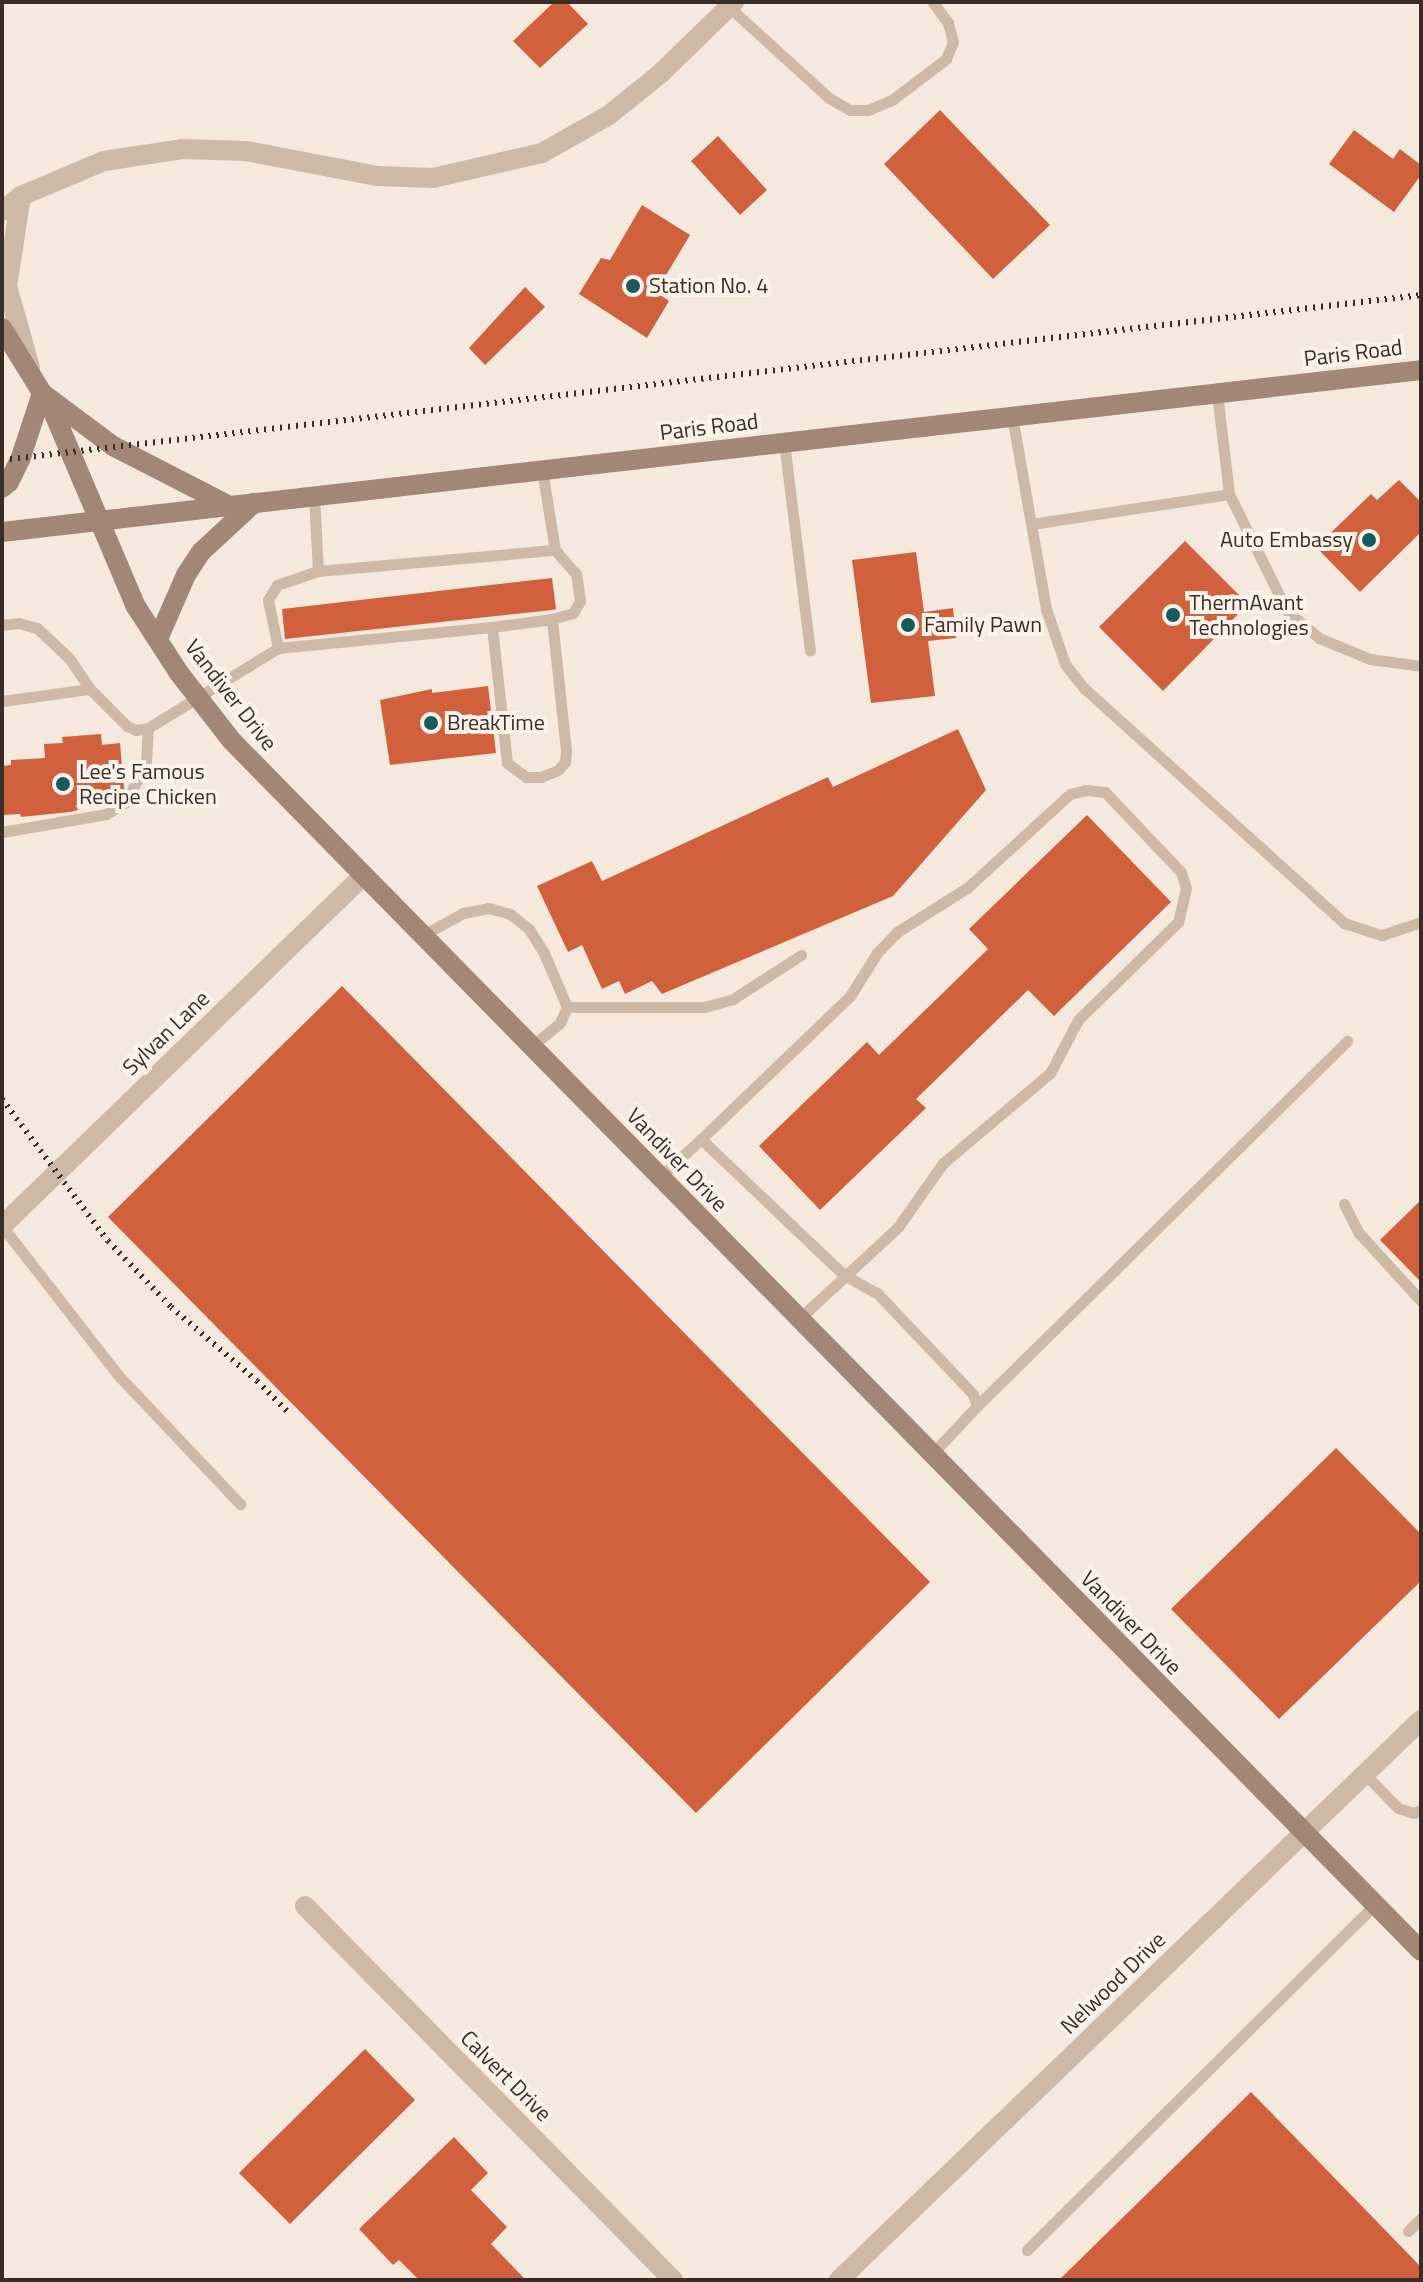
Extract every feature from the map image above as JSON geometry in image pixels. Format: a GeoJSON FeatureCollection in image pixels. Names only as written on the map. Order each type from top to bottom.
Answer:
{"type":"FeatureCollection","features":[{"type":"Feature","properties":{"kind":"main road","name":"Vandiver Drive"},"geometry":{"type":"LineString","coordinates":[[2,328],[38,385],[135,605],[198,698],[232,741],[1421,1951]]}},
{"type":"Feature","properties":{"kind":"main road","name":"Paris Road"},"geometry":{"type":"LineString","coordinates":[[2,532],[1421,370]]}},
{"type":"Feature","properties":{"kind":"main road"},"geometry":{"type":"LineString","coordinates":[[2,488],[9,482],[21,457],[38,385],[113,446],[226,505]]}},
{"type":"Feature","properties":{"kind":"main road"},"geometry":{"type":"LineString","coordinates":[[158,639],[186,575],[201,552],[254,503]]}},
{"type":"Feature","properties":{"kind":"street"},"geometry":{"type":"LineString","coordinates":[[2,211],[12,196],[104,161],[182,149],[246,151],[377,176],[433,178],[542,153],[609,115],[661,73],[732,4]]}},
{"type":"Feature","properties":{"kind":"street"},"geometry":{"type":"LineString","coordinates":[[12,196],[7,286],[38,385]]}},
{"type":"Feature","properties":{"kind":"street","name":"Sylvan Lane"},"geometry":{"type":"LineString","coordinates":[[2,1226],[364,875]]}},
{"type":"Feature","properties":{"kind":"street","name":"Nelwood Drive"},"geometry":{"type":"LineString","coordinates":[[839,2280],[1421,1720]]}},
{"type":"Feature","properties":{"kind":"street","name":"Calvert Drive"},"geometry":{"type":"LineString","coordinates":[[305,1906],[673,2280]]}},
{"type":"Feature","properties":{"kind":"lane"},"geometry":{"type":"LineString","coordinates":[[732,4],[829,98],[850,110],[868,110],[892,100],[946,59],[953,42],[948,23],[933,2]]}},
{"type":"Feature","properties":{"kind":"lane"},"geometry":{"type":"LineString","coordinates":[[1217,393],[1229,494],[1287,611],[1319,638],[1370,659],[1421,666]]}},
{"type":"Feature","properties":{"kind":"lane"},"geometry":{"type":"LineString","coordinates":[[1012,416],[1046,609],[1065,664],[1084,688],[1344,923],[1382,935],[1421,922]]}},
{"type":"Feature","properties":{"kind":"lane"},"geometry":{"type":"LineString","coordinates":[[784,442],[810,650]]}},
{"type":"Feature","properties":{"kind":"lane"},"geometry":{"type":"LineString","coordinates":[[2,625],[19,623],[37,628],[69,658],[90,689],[127,726],[136,730],[148,728],[278,648],[492,627],[573,613],[580,601],[576,574],[555,550],[542,470]]}},
{"type":"Feature","properties":{"kind":"lane"},"geometry":{"type":"LineString","coordinates":[[1031,524],[1229,494]]}},
{"type":"Feature","properties":{"kind":"lane"},"geometry":{"type":"LineString","coordinates":[[314,496],[318,571]]}},
{"type":"Feature","properties":{"kind":"lane"},"geometry":{"type":"LineString","coordinates":[[278,648],[268,600],[277,585],[318,571],[555,550]]}},
{"type":"Feature","properties":{"kind":"lane"},"geometry":{"type":"LineString","coordinates":[[492,627],[507,763],[526,777],[541,777],[558,770],[565,762],[566,751],[552,619]]}},
{"type":"Feature","properties":{"kind":"lane"},"geometry":{"type":"LineString","coordinates":[[2,701],[90,689]]}},
{"type":"Feature","properties":{"kind":"lane"},"geometry":{"type":"LineString","coordinates":[[2,832],[106,814],[126,802],[146,763],[148,728]]}},
{"type":"Feature","properties":{"kind":"lane"},"geometry":{"type":"LineString","coordinates":[[660,1177],[850,996],[877,953],[897,932],[967,888],[1070,794],[1086,790],[1105,792],[1181,872],[1186,888],[1178,922],[1078,1020],[1050,1073],[943,1163],[898,1227],[799,1319]]}},
{"type":"Feature","properties":{"kind":"lane"},"geometry":{"type":"LineString","coordinates":[[423,935],[463,913],[489,908],[510,914],[529,929],[544,953],[567,1007],[560,1023],[532,1046]]}},
{"type":"Feature","properties":{"kind":"lane"},"geometry":{"type":"LineString","coordinates":[[567,1007],[704,1007],[733,999],[801,955]]}},
{"type":"Feature","properties":{"kind":"lane"},"geometry":{"type":"LineString","coordinates":[[932,1454],[1347,1041]]}},
{"type":"Feature","properties":{"kind":"lane"},"geometry":{"type":"LineString","coordinates":[[701,1139],[844,1275],[877,1293],[973,1394],[977,1406]]}},
{"type":"Feature","properties":{"kind":"lane"},"geometry":{"type":"LineString","coordinates":[[1344,1204],[1359,1233],[1421,1301]]}},
{"type":"Feature","properties":{"kind":"lane"},"geometry":{"type":"LineString","coordinates":[[2,1226],[118,1375],[240,1504]]}},
{"type":"Feature","properties":{"kind":"lane"},"geometry":{"type":"LineString","coordinates":[[1365,1774],[1398,1808],[1414,1813],[1421,1810]]}},
{"type":"Feature","properties":{"kind":"lane"},"geometry":{"type":"LineString","coordinates":[[1027,2250],[1375,1904]]}},
{"type":"Feature","properties":{"kind":"lane"},"geometry":{"type":"LineString","coordinates":[[1408,2231],[1421,2218]]}},
{"type":"Feature","properties":{"kind":"building"},"geometry":{"type":"Polygon","coordinates":[[[554,2],[567,2],[588,24],[540,68],[513,41],[554,2]]]}},
{"type":"Feature","properties":{"kind":"building"},"geometry":{"type":"Polygon","coordinates":[[[940,110],[1050,225],[993,279],[884,164],[940,110]]]}},
{"type":"Feature","properties":{"kind":"building"},"geometry":{"type":"Polygon","coordinates":[[[1354,130],[1393,159],[1400,149],[1421,165],[1421,175],[1394,212],[1329,164],[1354,130]]]}},
{"type":"Feature","properties":{"kind":"building"},"geometry":{"type":"Polygon","coordinates":[[[718,136],[767,190],[740,215],[691,161],[718,136]]]}},
{"type":"Feature","properties":{"kind":"building"},"geometry":{"type":"Polygon","coordinates":[[[642,205],[690,235],[656,292],[669,301],[647,338],[579,294],[601,258],[610,260],[642,205]]]}},
{"type":"Feature","properties":{"kind":"building"},"geometry":{"type":"Polygon","coordinates":[[[525,287],[545,307],[485,365],[469,348],[525,287]]]}},
{"type":"Feature","properties":{"kind":"building","name":"Auto Embassy"},"geometry":{"type":"Polygon","coordinates":[[[1399,480],[1421,502],[1421,532],[1360,592],[1316,547],[1371,494],[1377,500],[1399,480]]]}},
{"type":"Feature","properties":{"kind":"building","name":"ThermAvant Technologies"},"geometry":{"type":"Polygon","coordinates":[[[1185,541],[1248,604],[1163,691],[1099,627],[1185,541]]]}},
{"type":"Feature","properties":{"kind":"building","name":"Family Pawn"},"geometry":{"type":"Polygon","coordinates":[[[916,552],[924,612],[953,608],[956,638],[928,641],[935,696],[871,703],[852,560],[916,552]]]}},
{"type":"Feature","properties":{"kind":"building"},"geometry":{"type":"Polygon","coordinates":[[[552,578],[556,609],[552,610],[285,639],[282,609],[552,578]]]}},
{"type":"Feature","properties":{"kind":"building"},"geometry":{"type":"Polygon","coordinates":[[[488,686],[496,753],[390,765],[380,700],[432,689],[432,693],[488,686]]]}},
{"type":"Feature","properties":{"kind":"building"},"geometry":{"type":"Polygon","coordinates":[[[958,729],[986,790],[893,896],[662,994],[652,981],[625,994],[619,981],[602,989],[582,945],[568,952],[537,886],[592,861],[602,881],[828,777],[833,787],[958,729]]]}},
{"type":"Feature","properties":{"kind":"building","name":"Lee's Famous Recipe Chicken"},"geometry":{"type":"Polygon","coordinates":[[[101,734],[102,745],[120,743],[124,788],[120,796],[108,803],[76,805],[78,810],[70,812],[21,817],[20,814],[2,815],[2,766],[11,765],[11,760],[45,758],[44,744],[63,743],[62,737],[101,734]]]}},
{"type":"Feature","properties":{"kind":"building"},"geometry":{"type":"Polygon","coordinates":[[[1087,815],[1171,902],[1054,1016],[1028,990],[916,1099],[926,1108],[820,1210],[759,1146],[867,1042],[879,1055],[988,949],[969,929],[1087,815]]]}},
{"type":"Feature","properties":{"kind":"building"},"geometry":{"type":"Polygon","coordinates":[[[342,986],[930,1582],[696,1813],[108,1217],[342,986]]]}},
{"type":"Feature","properties":{"kind":"building"},"geometry":{"type":"Polygon","coordinates":[[[1421,1200],[1421,1282],[1380,1240],[1421,1200]]]}},
{"type":"Feature","properties":{"kind":"building"},"geometry":{"type":"Polygon","coordinates":[[[1336,1448],[1421,1534],[1421,1581],[1279,1719],[1171,1609],[1336,1448]]]}},
{"type":"Feature","properties":{"kind":"building"},"geometry":{"type":"Polygon","coordinates":[[[365,2049],[415,2100],[290,2224],[239,2173],[365,2049]]]}},
{"type":"Feature","properties":{"kind":"building"},"geometry":{"type":"Polygon","coordinates":[[[1251,2092],[1421,2267],[1421,2280],[1059,2280],[1251,2092]]]}},
{"type":"Feature","properties":{"kind":"building"},"geometry":{"type":"Polygon","coordinates":[[[454,2137],[488,2173],[471,2190],[507,2227],[491,2244],[526,2280],[419,2280],[399,2260],[393,2265],[359,2229],[454,2137]]]}},
{"type":"Feature","properties":{"kind":"railway"},"geometry":{"type":"LineString","coordinates":[[2,460],[1421,295]]}},
{"type":"Feature","properties":{"kind":"railway"},"geometry":{"type":"LineString","coordinates":[[2,1099],[108,1241],[171,1307],[257,1381],[289,1413]]}},
{"type":"Feature","properties":{"kind":"place","name":"Station No. 4"},"geometry":{"type":"Point","coordinates":[633,286]}},
{"type":"Feature","properties":{"kind":"place","name":"Auto Embassy"},"geometry":{"type":"Point","coordinates":[1369,540]}},
{"type":"Feature","properties":{"kind":"place","name":"ThermAvant Technologies"},"geometry":{"type":"Point","coordinates":[1173,615]}},
{"type":"Feature","properties":{"kind":"place","name":"Family Pawn"},"geometry":{"type":"Point","coordinates":[908,625]}},
{"type":"Feature","properties":{"kind":"place","name":"BreakTime"},"geometry":{"type":"Point","coordinates":[431,723]}},
{"type":"Feature","properties":{"kind":"place","name":"Lee's Famous Recipe Chicken"},"geometry":{"type":"Point","coordinates":[63,784]}}]}
